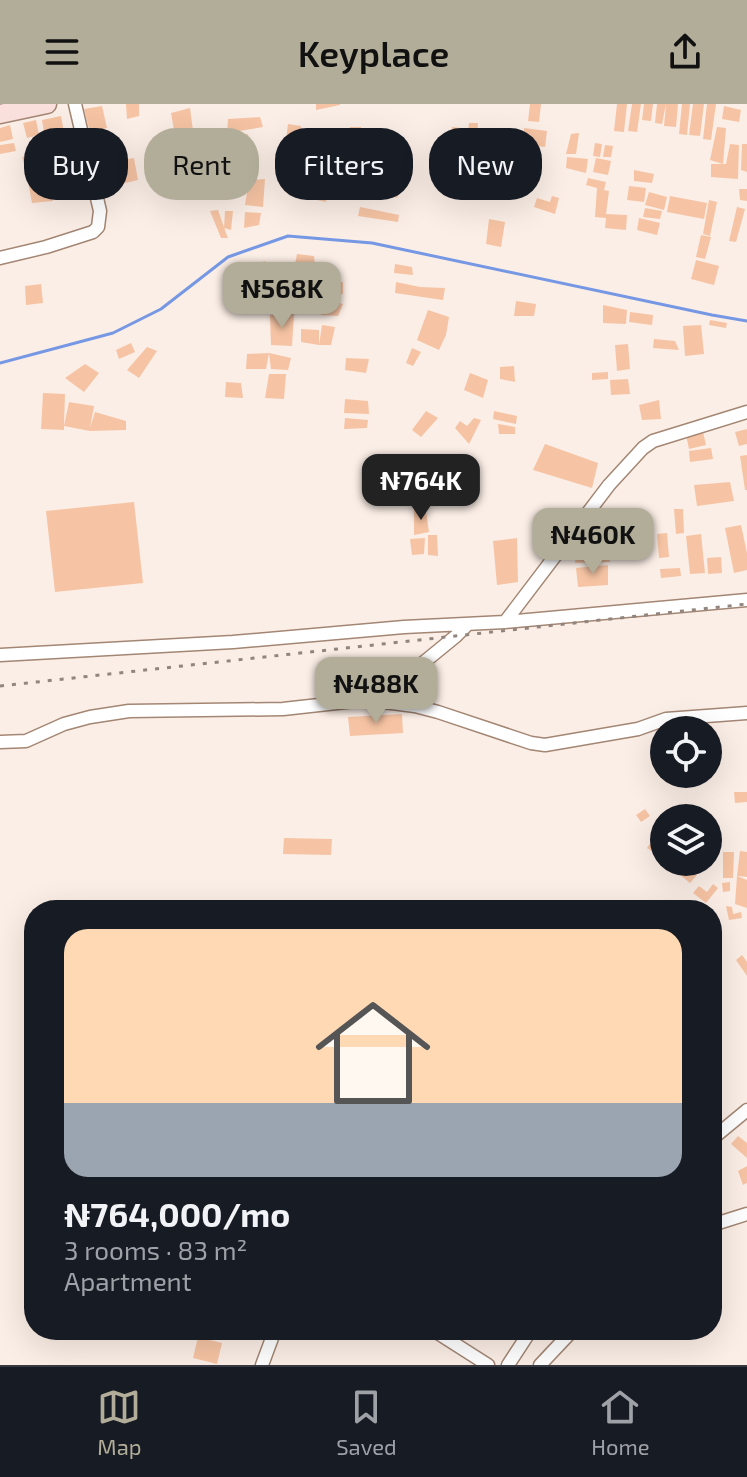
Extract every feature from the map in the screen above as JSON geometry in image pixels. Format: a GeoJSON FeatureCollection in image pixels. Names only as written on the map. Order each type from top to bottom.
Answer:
{"type":"FeatureCollection","features":[{"type":"Feature","properties":{"kind":"main road"},"geometry":{"type":"LineString","coordinates":[[0,114],[47,104]]}},
{"type":"Feature","properties":{"kind":"street"},"geometry":{"type":"LineString","coordinates":[[0,258],[93,232],[98,227],[100,211],[75,104]]}},
{"type":"Feature","properties":{"kind":"street"},"geometry":{"type":"LineString","coordinates":[[505,622],[609,485],[643,448],[653,441],[747,412]]}},
{"type":"Feature","properties":{"kind":"street"},"geometry":{"type":"LineString","coordinates":[[0,655],[166,647],[505,622],[747,600]]}},
{"type":"Feature","properties":{"kind":"street"},"geometry":{"type":"LineString","coordinates":[[0,742],[26,741],[64,724],[129,711],[283,709],[364,700],[396,685],[468,624]]}},
{"type":"Feature","properties":{"kind":"street"},"geometry":{"type":"LineString","coordinates":[[364,700],[427,709],[545,745],[638,729],[666,719],[747,713]]}},
{"type":"Feature","properties":{"kind":"street"},"geometry":{"type":"LineString","coordinates":[[722,1131],[747,1110]]}},
{"type":"Feature","properties":{"kind":"street"},"geometry":{"type":"LineString","coordinates":[[722,1222],[747,1214]]}},
{"type":"Feature","properties":{"kind":"street"},"geometry":{"type":"LineString","coordinates":[[262,1365],[271,1340]]}},
{"type":"Feature","properties":{"kind":"street"},"geometry":{"type":"LineString","coordinates":[[449,1340],[488,1365]]}},
{"type":"Feature","properties":{"kind":"street"},"geometry":{"type":"LineString","coordinates":[[508,1365],[524,1340]]}},
{"type":"Feature","properties":{"kind":"street"},"geometry":{"type":"LineString","coordinates":[[540,1365],[564,1340]]}},
{"type":"Feature","properties":{"kind":"building"},"geometry":{"type":"Polygon","coordinates":[[[126,104],[139,104],[139,116],[127,119],[126,104]]]}},
{"type":"Feature","properties":{"kind":"building"},"geometry":{"type":"Polygon","coordinates":[[[316,104],[340,104],[340,105],[316,110],[316,104]]]}},
{"type":"Feature","properties":{"kind":"building"},"geometry":{"type":"Polygon","coordinates":[[[530,104],[541,104],[539,122],[528,121],[530,104]]]}},
{"type":"Feature","properties":{"kind":"building"},"geometry":{"type":"Polygon","coordinates":[[[617,104],[627,104],[624,132],[614,131],[617,104]]]}},
{"type":"Feature","properties":{"kind":"building"},"geometry":{"type":"Polygon","coordinates":[[[632,104],[641,104],[637,132],[628,131],[632,104]]]}},
{"type":"Feature","properties":{"kind":"building"},"geometry":{"type":"Polygon","coordinates":[[[644,104],[653,104],[651,121],[642,120],[644,104]]]}},
{"type":"Feature","properties":{"kind":"building"},"geometry":{"type":"Polygon","coordinates":[[[657,104],[666,104],[662,124],[655,123],[657,104]]]}},
{"type":"Feature","properties":{"kind":"building"},"geometry":{"type":"Polygon","coordinates":[[[666,104],[678,104],[676,127],[664,126],[666,104]]]}},
{"type":"Feature","properties":{"kind":"building"},"geometry":{"type":"Polygon","coordinates":[[[682,104],[690,104],[687,135],[679,134],[682,104]]]}},
{"type":"Feature","properties":{"kind":"building"},"geometry":{"type":"Polygon","coordinates":[[[693,104],[704,104],[700,136],[689,135],[693,104]]]}},
{"type":"Feature","properties":{"kind":"building"},"geometry":{"type":"Polygon","coordinates":[[[707,104],[716,104],[711,140],[703,139],[707,104]]]}},
{"type":"Feature","properties":{"kind":"building"},"geometry":{"type":"Polygon","coordinates":[[[102,106],[107,128],[89,128],[84,109],[102,106]]]}},
{"type":"Feature","properties":{"kind":"building"},"geometry":{"type":"Polygon","coordinates":[[[724,106],[741,110],[739,122],[722,119],[724,106]]]}},
{"type":"Feature","properties":{"kind":"building"},"geometry":{"type":"Polygon","coordinates":[[[190,108],[193,128],[174,128],[171,113],[190,108]]]}},
{"type":"Feature","properties":{"kind":"building"},"geometry":{"type":"Polygon","coordinates":[[[61,116],[63,128],[43,128],[42,120],[61,116]]]}},
{"type":"Feature","properties":{"kind":"building"},"geometry":{"type":"Polygon","coordinates":[[[260,117],[263,127],[227,128],[228,119],[260,117]]]}},
{"type":"Feature","properties":{"kind":"building"},"geometry":{"type":"Polygon","coordinates":[[[36,120],[38,128],[24,128],[23,123],[36,120]]]}},
{"type":"Feature","properties":{"kind":"building"},"geometry":{"type":"Polygon","coordinates":[[[469,123],[478,123],[478,128],[468,128],[469,123]]]}},
{"type":"Feature","properties":{"kind":"building"},"geometry":{"type":"Polygon","coordinates":[[[10,125],[13,139],[0,142],[0,128],[10,125]]]}},
{"type":"Feature","properties":{"kind":"building"},"geometry":{"type":"Polygon","coordinates":[[[717,127],[726,128],[723,164],[710,160],[717,127]]]}},
{"type":"Feature","properties":{"kind":"building"},"geometry":{"type":"Polygon","coordinates":[[[542,130],[547,131],[545,147],[542,147],[542,130]]]}},
{"type":"Feature","properties":{"kind":"building"},"geometry":{"type":"Polygon","coordinates":[[[579,133],[576,154],[566,154],[571,134],[579,133]]]}},
{"type":"Feature","properties":{"kind":"building"},"geometry":{"type":"Polygon","coordinates":[[[14,143],[16,151],[0,154],[0,145],[14,143]]]}},
{"type":"Feature","properties":{"kind":"building"},"geometry":{"type":"Polygon","coordinates":[[[595,143],[602,144],[600,157],[593,156],[595,143]]]}},
{"type":"Feature","properties":{"kind":"building"},"geometry":{"type":"Polygon","coordinates":[[[730,144],[739,145],[738,179],[711,177],[711,164],[726,164],[730,144]]]}},
{"type":"Feature","properties":{"kind":"building"},"geometry":{"type":"Polygon","coordinates":[[[742,144],[747,144],[747,172],[741,170],[742,144]]]}},
{"type":"Feature","properties":{"kind":"building"},"geometry":{"type":"Polygon","coordinates":[[[605,145],[613,146],[611,157],[603,157],[605,145]]]}},
{"type":"Feature","properties":{"kind":"building"},"geometry":{"type":"Polygon","coordinates":[[[567,157],[588,159],[586,173],[566,168],[567,157]]]}},
{"type":"Feature","properties":{"kind":"building"},"geometry":{"type":"Polygon","coordinates":[[[134,158],[138,180],[128,182],[128,159],[134,158]]]}},
{"type":"Feature","properties":{"kind":"building"},"geometry":{"type":"Polygon","coordinates":[[[596,158],[611,161],[608,175],[593,172],[596,158]]]}},
{"type":"Feature","properties":{"kind":"building"},"geometry":{"type":"Polygon","coordinates":[[[634,170],[654,174],[652,183],[634,181],[634,170]]]}},
{"type":"Feature","properties":{"kind":"building"},"geometry":{"type":"Polygon","coordinates":[[[588,178],[606,182],[604,190],[609,191],[606,214],[627,215],[626,230],[605,228],[606,218],[595,217],[597,188],[586,185],[588,178]]]}},
{"type":"Feature","properties":{"kind":"building"},"geometry":{"type":"Polygon","coordinates":[[[259,179],[265,179],[263,207],[245,205],[246,200],[259,200],[259,179]]]}},
{"type":"Feature","properties":{"kind":"building"},"geometry":{"type":"Polygon","coordinates":[[[629,186],[646,188],[644,202],[627,200],[629,186]]]}},
{"type":"Feature","properties":{"kind":"building"},"geometry":{"type":"Polygon","coordinates":[[[739,189],[747,189],[747,201],[740,200],[739,189]]]}},
{"type":"Feature","properties":{"kind":"building"},"geometry":{"type":"Polygon","coordinates":[[[649,192],[667,197],[664,210],[645,205],[649,192]]]}},
{"type":"Feature","properties":{"kind":"building"},"geometry":{"type":"Polygon","coordinates":[[[552,196],[559,198],[555,214],[534,207],[536,200],[550,202],[552,196]]]}},
{"type":"Feature","properties":{"kind":"building"},"geometry":{"type":"Polygon","coordinates":[[[670,196],[707,203],[704,219],[667,212],[670,196]]]}},
{"type":"Feature","properties":{"kind":"building"},"geometry":{"type":"Polygon","coordinates":[[[31,200],[53,201],[32,203],[31,200]]]}},
{"type":"Feature","properties":{"kind":"building"},"geometry":{"type":"Polygon","coordinates":[[[709,200],[717,202],[710,236],[703,234],[709,200]]]}},
{"type":"Feature","properties":{"kind":"building"},"geometry":{"type":"Polygon","coordinates":[[[360,207],[399,215],[398,222],[358,216],[360,207]]]}},
{"type":"Feature","properties":{"kind":"building"},"geometry":{"type":"Polygon","coordinates":[[[737,207],[745,209],[736,242],[729,241],[737,207]]]}},
{"type":"Feature","properties":{"kind":"building"},"geometry":{"type":"Polygon","coordinates":[[[645,208],[662,211],[660,219],[643,217],[645,208]]]}},
{"type":"Feature","properties":{"kind":"building"},"geometry":{"type":"Polygon","coordinates":[[[218,210],[228,238],[221,238],[210,211],[218,210]]]}},
{"type":"Feature","properties":{"kind":"building"},"geometry":{"type":"Polygon","coordinates":[[[225,211],[233,211],[231,230],[224,228],[225,211]]]}},
{"type":"Feature","properties":{"kind":"building"},"geometry":{"type":"Polygon","coordinates":[[[245,212],[261,213],[259,225],[244,228],[245,212]]]}},
{"type":"Feature","properties":{"kind":"building"},"geometry":{"type":"Polygon","coordinates":[[[639,218],[660,223],[657,235],[637,230],[639,218]]]}},
{"type":"Feature","properties":{"kind":"building"},"geometry":{"type":"Polygon","coordinates":[[[489,219],[505,222],[501,247],[486,244],[489,219]]]}},
{"type":"Feature","properties":{"kind":"building"},"geometry":{"type":"Polygon","coordinates":[[[701,235],[711,237],[705,259],[696,257],[701,235]]]}},
{"type":"Feature","properties":{"kind":"building"},"geometry":{"type":"Polygon","coordinates":[[[297,254],[314,256],[315,265],[295,264],[297,254]]]}},
{"type":"Feature","properties":{"kind":"building"},"geometry":{"type":"Polygon","coordinates":[[[696,260],[719,266],[714,285],[691,279],[696,260]]]}},
{"type":"Feature","properties":{"kind":"building"},"geometry":{"type":"Polygon","coordinates":[[[265,261],[269,270],[242,278],[240,270],[265,261]]]}},
{"type":"Feature","properties":{"kind":"building"},"geometry":{"type":"Polygon","coordinates":[[[395,264],[412,267],[413,275],[394,273],[395,264]]]}},
{"type":"Feature","properties":{"kind":"building"},"geometry":{"type":"Polygon","coordinates":[[[273,269],[290,269],[292,285],[272,288],[273,269]]]}},
{"type":"Feature","properties":{"kind":"building"},"geometry":{"type":"Polygon","coordinates":[[[267,277],[269,292],[251,297],[249,280],[267,277]]]}},
{"type":"Feature","properties":{"kind":"building"},"geometry":{"type":"Polygon","coordinates":[[[318,282],[343,282],[343,294],[320,297],[343,304],[338,316],[321,315],[318,282]]]}},
{"type":"Feature","properties":{"kind":"building"},"geometry":{"type":"Polygon","coordinates":[[[396,282],[445,288],[443,300],[395,293],[396,282]]]}},
{"type":"Feature","properties":{"kind":"building"},"geometry":{"type":"Polygon","coordinates":[[[41,284],[43,303],[26,305],[25,286],[41,284]]]}},
{"type":"Feature","properties":{"kind":"building"},"geometry":{"type":"Polygon","coordinates":[[[516,301],[536,304],[534,316],[514,316],[516,301]]]}},
{"type":"Feature","properties":{"kind":"building"},"geometry":{"type":"Polygon","coordinates":[[[603,305],[627,310],[626,324],[603,323],[603,305]]]}},
{"type":"Feature","properties":{"kind":"building"},"geometry":{"type":"Polygon","coordinates":[[[428,310],[449,317],[439,350],[417,340],[428,310]]]}},
{"type":"Feature","properties":{"kind":"building"},"geometry":{"type":"Polygon","coordinates":[[[630,312],[653,315],[652,325],[629,322],[630,312]]]}},
{"type":"Feature","properties":{"kind":"building"},"geometry":{"type":"Polygon","coordinates":[[[294,314],[292,346],[271,345],[270,315],[294,314]]]}},
{"type":"Feature","properties":{"kind":"building"},"geometry":{"type":"Polygon","coordinates":[[[710,320],[727,323],[726,328],[709,325],[710,320]]]}},
{"type":"Feature","properties":{"kind":"building"},"geometry":{"type":"Polygon","coordinates":[[[322,325],[335,327],[331,345],[319,345],[322,325]]]}},
{"type":"Feature","properties":{"kind":"building"},"geometry":{"type":"Polygon","coordinates":[[[701,325],[704,354],[685,356],[683,326],[701,325]]]}},
{"type":"Feature","properties":{"kind":"building"},"geometry":{"type":"Polygon","coordinates":[[[301,329],[319,330],[319,345],[301,342],[301,329]]]}},
{"type":"Feature","properties":{"kind":"building"},"geometry":{"type":"Polygon","coordinates":[[[654,339],[675,341],[679,350],[653,348],[654,339]]]}},
{"type":"Feature","properties":{"kind":"building"},"geometry":{"type":"Polygon","coordinates":[[[131,343],[135,352],[119,359],[116,350],[131,343]]]}},
{"type":"Feature","properties":{"kind":"building"},"geometry":{"type":"Polygon","coordinates":[[[628,344],[630,369],[617,371],[615,345],[628,344]]]}},
{"type":"Feature","properties":{"kind":"building"},"geometry":{"type":"Polygon","coordinates":[[[147,347],[157,351],[139,378],[127,370],[147,347]]]}},
{"type":"Feature","properties":{"kind":"building"},"geometry":{"type":"Polygon","coordinates":[[[412,348],[421,352],[413,366],[406,363],[412,348]]]}},
{"type":"Feature","properties":{"kind":"building"},"geometry":{"type":"Polygon","coordinates":[[[269,353],[266,369],[246,369],[247,354],[269,353]]]}},
{"type":"Feature","properties":{"kind":"building"},"geometry":{"type":"Polygon","coordinates":[[[269,353],[291,358],[288,370],[271,369],[269,353]]]}},
{"type":"Feature","properties":{"kind":"building"},"geometry":{"type":"Polygon","coordinates":[[[346,358],[369,359],[366,373],[345,370],[346,358]]]}},
{"type":"Feature","properties":{"kind":"building"},"geometry":{"type":"Polygon","coordinates":[[[85,364],[99,373],[84,392],[65,378],[85,364]]]}},
{"type":"Feature","properties":{"kind":"building"},"geometry":{"type":"Polygon","coordinates":[[[514,366],[515,382],[500,379],[500,367],[514,366]]]}},
{"type":"Feature","properties":{"kind":"building"},"geometry":{"type":"Polygon","coordinates":[[[608,372],[608,379],[592,380],[592,373],[608,372]]]}},
{"type":"Feature","properties":{"kind":"building"},"geometry":{"type":"Polygon","coordinates":[[[470,373],[488,380],[483,398],[464,390],[470,373]]]}},
{"type":"Feature","properties":{"kind":"building"},"geometry":{"type":"Polygon","coordinates":[[[269,374],[286,374],[284,399],[265,398],[269,374]]]}},
{"type":"Feature","properties":{"kind":"building"},"geometry":{"type":"Polygon","coordinates":[[[628,379],[630,394],[611,395],[610,380],[628,379]]]}},
{"type":"Feature","properties":{"kind":"building"},"geometry":{"type":"Polygon","coordinates":[[[226,382],[241,383],[243,398],[225,397],[226,382]]]}},
{"type":"Feature","properties":{"kind":"building"},"geometry":{"type":"Polygon","coordinates":[[[43,393],[65,394],[64,430],[41,429],[43,393]]]}},
{"type":"Feature","properties":{"kind":"building"},"geometry":{"type":"Polygon","coordinates":[[[345,399],[368,401],[369,414],[344,413],[345,399]]]}},
{"type":"Feature","properties":{"kind":"building"},"geometry":{"type":"Polygon","coordinates":[[[659,400],[661,419],[642,420],[639,405],[659,400]]]}},
{"type":"Feature","properties":{"kind":"building"},"geometry":{"type":"Polygon","coordinates":[[[69,402],[94,406],[90,428],[95,412],[126,421],[126,430],[90,431],[64,426],[69,402]]]}},
{"type":"Feature","properties":{"kind":"building"},"geometry":{"type":"Polygon","coordinates":[[[426,411],[438,418],[421,437],[412,430],[426,411]]]}},
{"type":"Feature","properties":{"kind":"building"},"geometry":{"type":"Polygon","coordinates":[[[494,411],[517,416],[516,424],[493,419],[494,411]]]}},
{"type":"Feature","properties":{"kind":"building"},"geometry":{"type":"Polygon","coordinates":[[[345,418],[368,420],[367,428],[344,429],[345,418]]]}},
{"type":"Feature","properties":{"kind":"building"},"geometry":{"type":"Polygon","coordinates":[[[474,418],[481,420],[469,444],[455,428],[460,421],[467,426],[474,418]]]}},
{"type":"Feature","properties":{"kind":"building"},"geometry":{"type":"Polygon","coordinates":[[[498,424],[515,427],[515,434],[499,434],[498,424]]]}},
{"type":"Feature","properties":{"kind":"building"},"geometry":{"type":"Polygon","coordinates":[[[747,429],[747,444],[739,446],[735,432],[747,429]]]}},
{"type":"Feature","properties":{"kind":"building"},"geometry":{"type":"Polygon","coordinates":[[[703,432],[706,445],[689,449],[686,435],[703,432]]]}},
{"type":"Feature","properties":{"kind":"building"},"geometry":{"type":"Polygon","coordinates":[[[545,444],[598,463],[592,488],[533,470],[545,444]]]}},
{"type":"Feature","properties":{"kind":"building"},"geometry":{"type":"Polygon","coordinates":[[[711,448],[713,459],[690,462],[689,451],[711,448]]]}},
{"type":"Feature","properties":{"kind":"building"},"geometry":{"type":"Polygon","coordinates":[[[747,455],[747,490],[745,490],[740,456],[747,455]]]}},
{"type":"Feature","properties":{"kind":"building"},"geometry":{"type":"Polygon","coordinates":[[[411,465],[423,466],[423,483],[406,482],[411,465]]]}},
{"type":"Feature","properties":{"kind":"building"},"geometry":{"type":"Polygon","coordinates":[[[440,466],[439,484],[432,483],[433,467],[440,466]]]}},
{"type":"Feature","properties":{"kind":"building"},"geometry":{"type":"Polygon","coordinates":[[[730,482],[734,501],[697,506],[694,485],[730,482]]]}},
{"type":"Feature","properties":{"kind":"building"},"geometry":{"type":"Polygon","coordinates":[[[463,483],[475,496],[468,500],[455,489],[463,483]]]}},
{"type":"Feature","properties":{"kind":"building"},"geometry":{"type":"Polygon","coordinates":[[[134,502],[143,583],[55,592],[46,511],[134,502]]]}},
{"type":"Feature","properties":{"kind":"building"},"geometry":{"type":"Polygon","coordinates":[[[674,509],[683,509],[684,533],[676,534],[674,509]]]}},
{"type":"Feature","properties":{"kind":"building"},"geometry":{"type":"Polygon","coordinates":[[[414,510],[426,511],[429,532],[414,535],[414,510]]]}},
{"type":"Feature","properties":{"kind":"building"},"geometry":{"type":"Polygon","coordinates":[[[741,525],[747,570],[734,573],[725,528],[741,525]]]}},
{"type":"Feature","properties":{"kind":"building"},"geometry":{"type":"Polygon","coordinates":[[[667,533],[669,557],[659,558],[657,534],[667,533]]]}},
{"type":"Feature","properties":{"kind":"building"},"geometry":{"type":"Polygon","coordinates":[[[701,534],[705,573],[690,574],[686,536],[701,534]]]}},
{"type":"Feature","properties":{"kind":"building"},"geometry":{"type":"Polygon","coordinates":[[[428,535],[437,535],[438,556],[428,555],[428,535]]]}},
{"type":"Feature","properties":{"kind":"building"},"geometry":{"type":"Polygon","coordinates":[[[425,538],[424,554],[412,555],[410,539],[425,538]]]}},
{"type":"Feature","properties":{"kind":"building"},"geometry":{"type":"Polygon","coordinates":[[[517,538],[518,582],[497,585],[493,541],[517,538]]]}},
{"type":"Feature","properties":{"kind":"building"},"geometry":{"type":"Polygon","coordinates":[[[609,545],[610,562],[575,563],[576,547],[609,545]]]}},
{"type":"Feature","properties":{"kind":"building"},"geometry":{"type":"Polygon","coordinates":[[[721,557],[722,573],[708,574],[707,558],[721,557]]]}},
{"type":"Feature","properties":{"kind":"building"},"geometry":{"type":"Polygon","coordinates":[[[608,565],[608,585],[578,587],[576,568],[608,565]]]}},
{"type":"Feature","properties":{"kind":"building"},"geometry":{"type":"Polygon","coordinates":[[[680,568],[681,576],[661,578],[660,569],[680,568]]]}},
{"type":"Feature","properties":{"kind":"building"},"geometry":{"type":"Polygon","coordinates":[[[402,714],[403,733],[350,736],[348,717],[402,714]]]}},
{"type":"Feature","properties":{"kind":"building"},"geometry":{"type":"Polygon","coordinates":[[[734,792],[747,792],[747,802],[735,803],[734,792]]]}},
{"type":"Feature","properties":{"kind":"building"},"geometry":{"type":"Polygon","coordinates":[[[645,809],[650,816],[641,822],[636,815],[645,809]]]}},
{"type":"Feature","properties":{"kind":"building"},"geometry":{"type":"Polygon","coordinates":[[[284,838],[332,839],[331,855],[283,854],[284,838]]]}},
{"type":"Feature","properties":{"kind":"building"},"geometry":{"type":"Polygon","coordinates":[[[740,851],[747,852],[747,877],[737,876],[740,851]]]}},
{"type":"Feature","properties":{"kind":"building"},"geometry":{"type":"Polygon","coordinates":[[[723,852],[734,852],[733,878],[723,878],[723,852]]]}},
{"type":"Feature","properties":{"kind":"building"},"geometry":{"type":"Polygon","coordinates":[[[681,876],[696,876],[690,883],[681,876]]]}},
{"type":"Feature","properties":{"kind":"building"},"geometry":{"type":"Polygon","coordinates":[[[737,876],[747,880],[747,908],[735,904],[737,876]]]}},
{"type":"Feature","properties":{"kind":"building"},"geometry":{"type":"Polygon","coordinates":[[[730,882],[730,891],[723,892],[722,883],[730,882]]]}},
{"type":"Feature","properties":{"kind":"building"},"geometry":{"type":"Polygon","coordinates":[[[713,884],[718,888],[708,900],[702,900],[693,893],[699,886],[707,892],[713,884]]]}},
{"type":"Feature","properties":{"kind":"building"},"geometry":{"type":"Polygon","coordinates":[[[726,906],[732,907],[733,914],[741,912],[742,918],[729,920],[726,906]]]}},
{"type":"Feature","properties":{"kind":"building"},"geometry":{"type":"Polygon","coordinates":[[[742,955],[747,962],[747,976],[736,960],[742,955]]]}},
{"type":"Feature","properties":{"kind":"building"},"geometry":{"type":"Polygon","coordinates":[[[738,1136],[747,1143],[747,1158],[731,1144],[738,1136]]]}},
{"type":"Feature","properties":{"kind":"building"},"geometry":{"type":"Polygon","coordinates":[[[747,1166],[747,1183],[743,1185],[738,1171],[747,1166]]]}},
{"type":"Feature","properties":{"kind":"building"},"geometry":{"type":"Polygon","coordinates":[[[197,1340],[222,1343],[217,1364],[193,1358],[197,1340]]]}},
{"type":"Feature","properties":{"kind":"waterway"},"geometry":{"type":"LineString","coordinates":[[0,363],[113,333],[161,309],[228,257],[288,236],[372,243],[747,321]]}},
{"type":"Feature","properties":{"kind":"railway"},"geometry":{"type":"LineString","coordinates":[[0,686],[747,604]]}}]}
